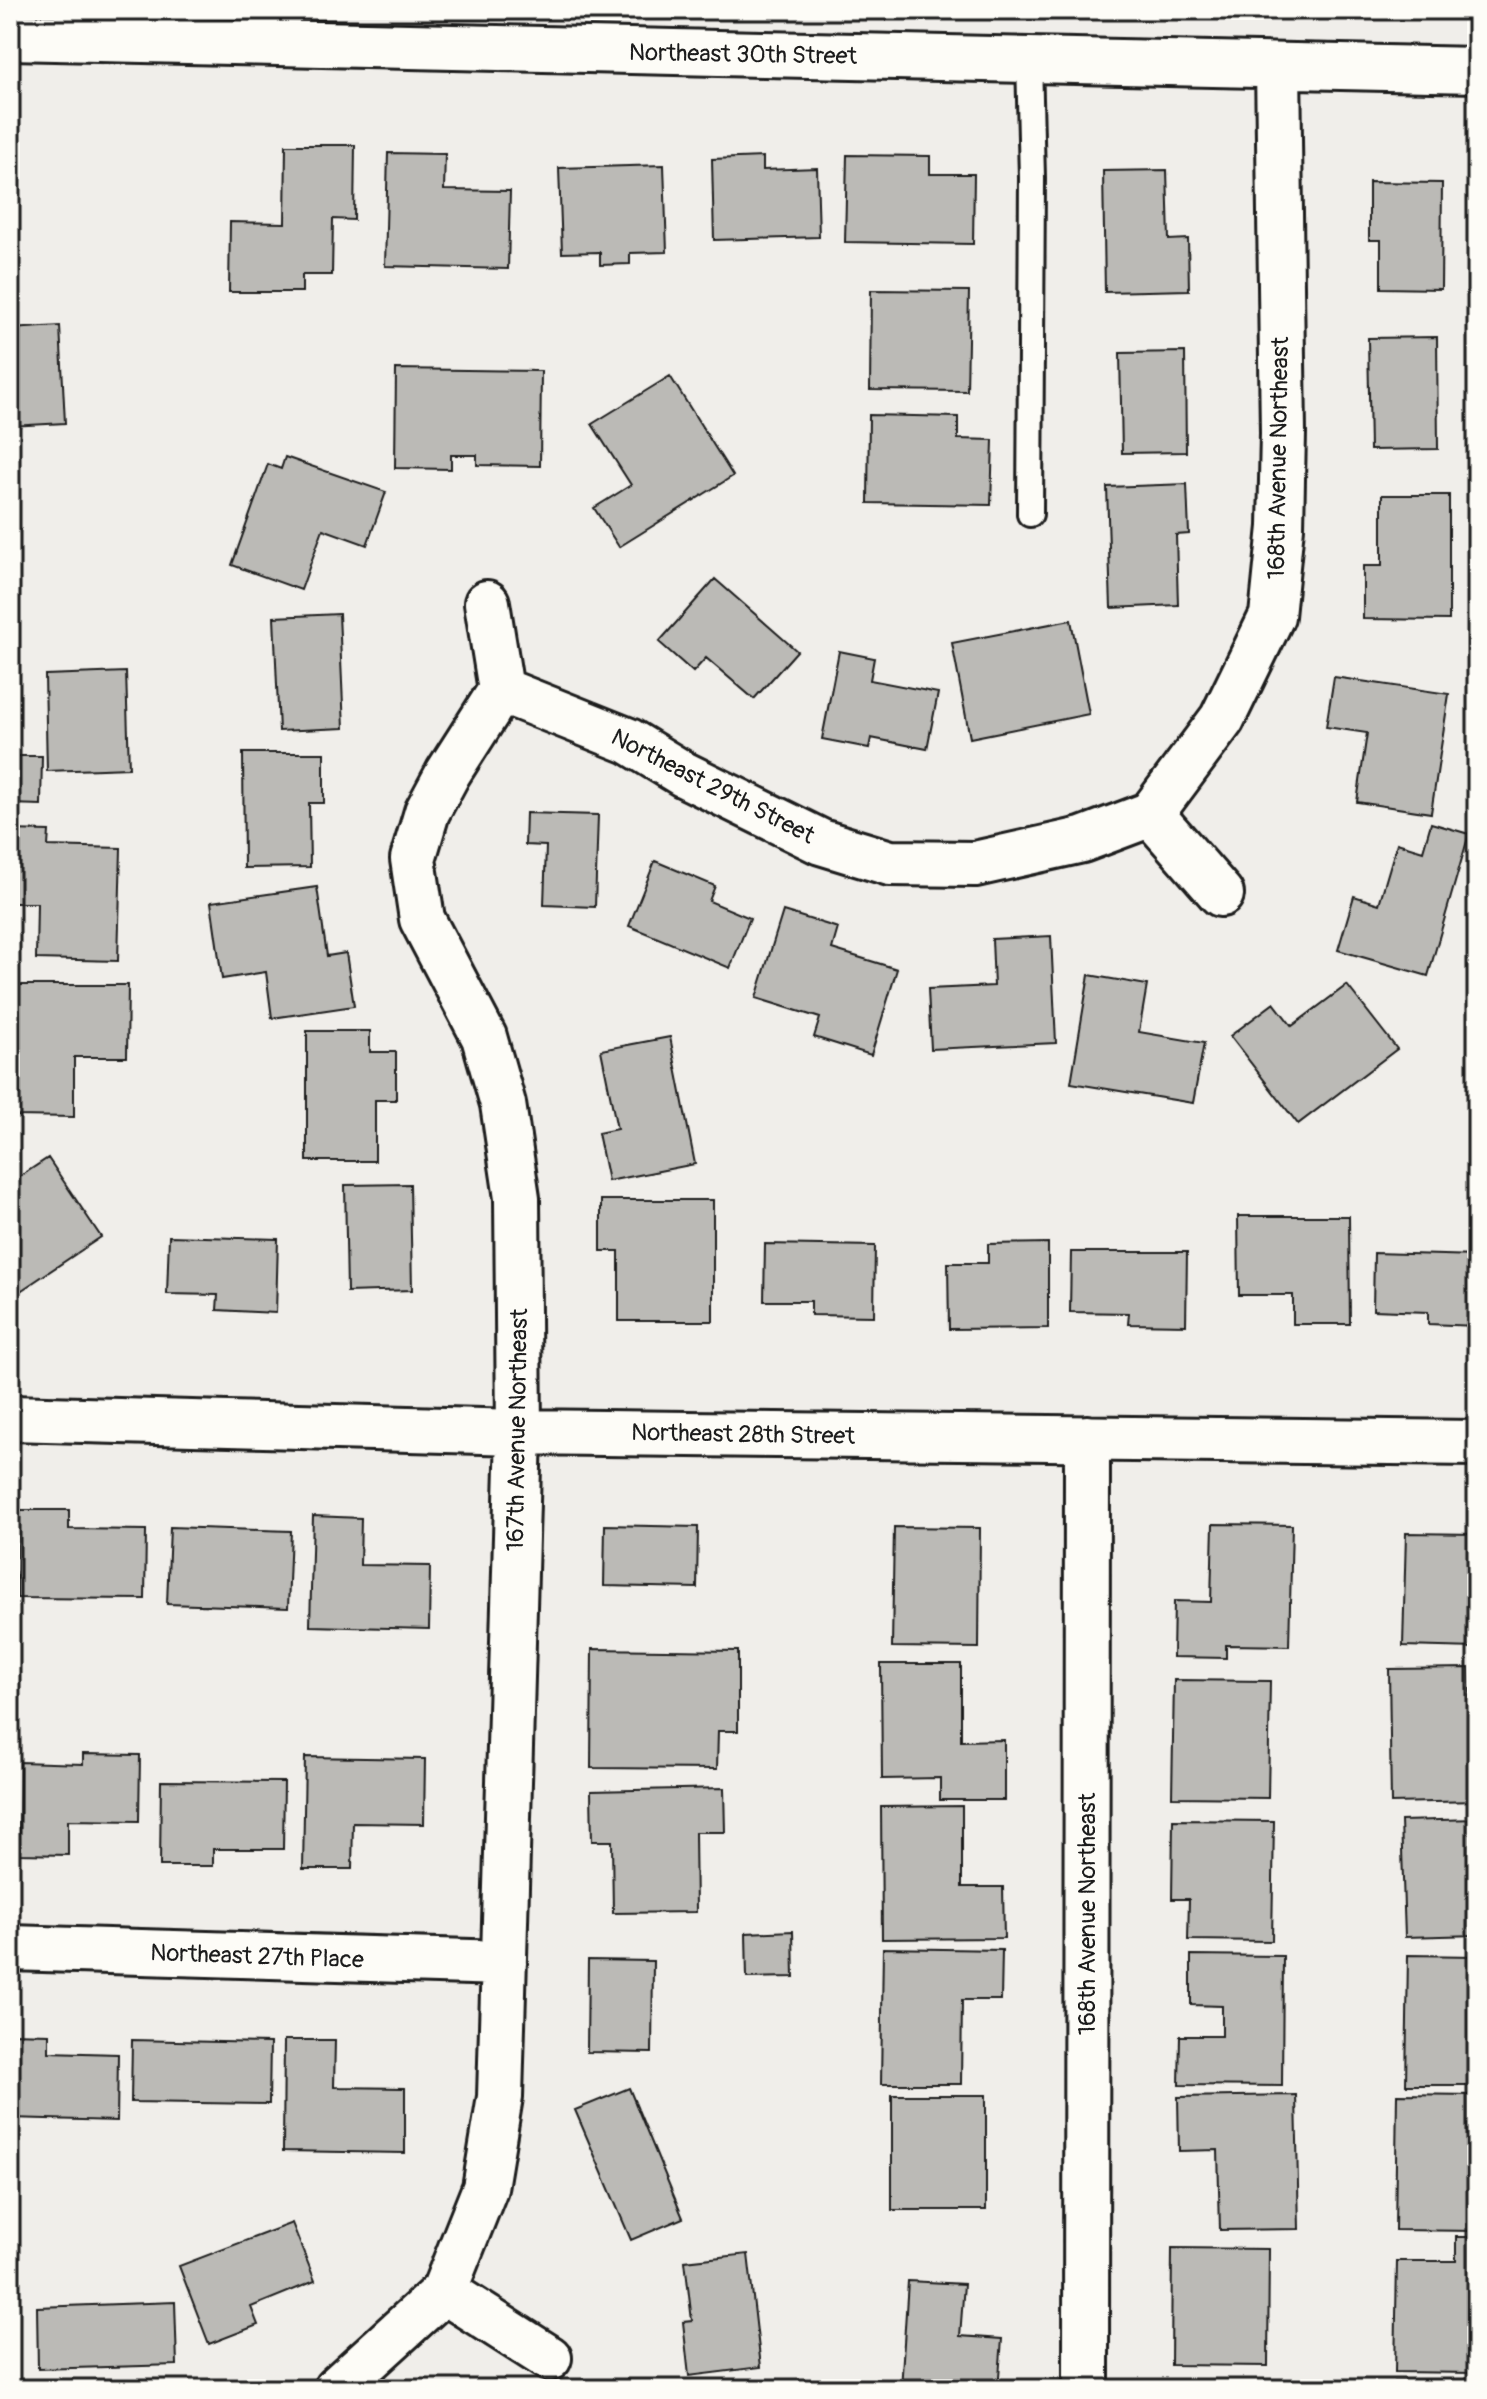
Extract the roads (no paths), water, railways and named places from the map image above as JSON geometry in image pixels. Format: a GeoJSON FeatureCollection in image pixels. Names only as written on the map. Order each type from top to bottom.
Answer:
{"type":"FeatureCollection","features":[{"type":"Feature","properties":{"kind":"street","name":"Northeast 30th Street"},"geometry":{"type":"LineString","coordinates":[[10,37],[182,25],[1029,60],[1477,70]]}},
{"type":"Feature","properties":{"kind":"street","name":"168th Avenue Northeast"},"geometry":{"type":"LineString","coordinates":[[1151,814],[1222,719],[1272,616],[1281,527],[1283,433],[1278,66]]}},
{"type":"Feature","properties":{"kind":"street"},"geometry":{"type":"LineString","coordinates":[[487,603],[501,690]]}},
{"type":"Feature","properties":{"kind":"street","name":"Northeast 29th Street"},"geometry":{"type":"LineString","coordinates":[[501,690],[629,741],[683,774],[821,842],[890,863],[975,864],[1082,840],[1151,814]]}},
{"type":"Feature","properties":{"kind":"street","name":"167th Avenue Northeast"},"geometry":{"type":"LineString","coordinates":[[444,2291],[485,2188],[500,2097],[519,1432],[517,1198],[503,1104],[484,1037],[422,919],[413,859],[427,812],[501,690]]}},
{"type":"Feature","properties":{"kind":"street"},"geometry":{"type":"LineString","coordinates":[[1151,814],[1221,894]]}},
{"type":"Feature","properties":{"kind":"street","name":"Northeast 28th Street"},"geometry":{"type":"LineString","coordinates":[[10,1418],[519,1432],[1477,1443]]}},
{"type":"Feature","properties":{"kind":"street","name":"168th Avenue Northeast"},"geometry":{"type":"LineString","coordinates":[[1086,2389],[1087,1438]]}},
{"type":"Feature","properties":{"kind":"street","name":"Northeast 27th Place"},"geometry":{"type":"LineString","coordinates":[[10,1948],[504,1963]]}},
{"type":"Feature","properties":{"kind":"street"},"geometry":{"type":"LineString","coordinates":[[336,2389],[444,2291],[549,2358]]}},
{"type":"Feature","properties":{"kind":"lane"},"geometry":{"type":"LineString","coordinates":[[1029,60],[1032,178],[1030,514]]}}]}
